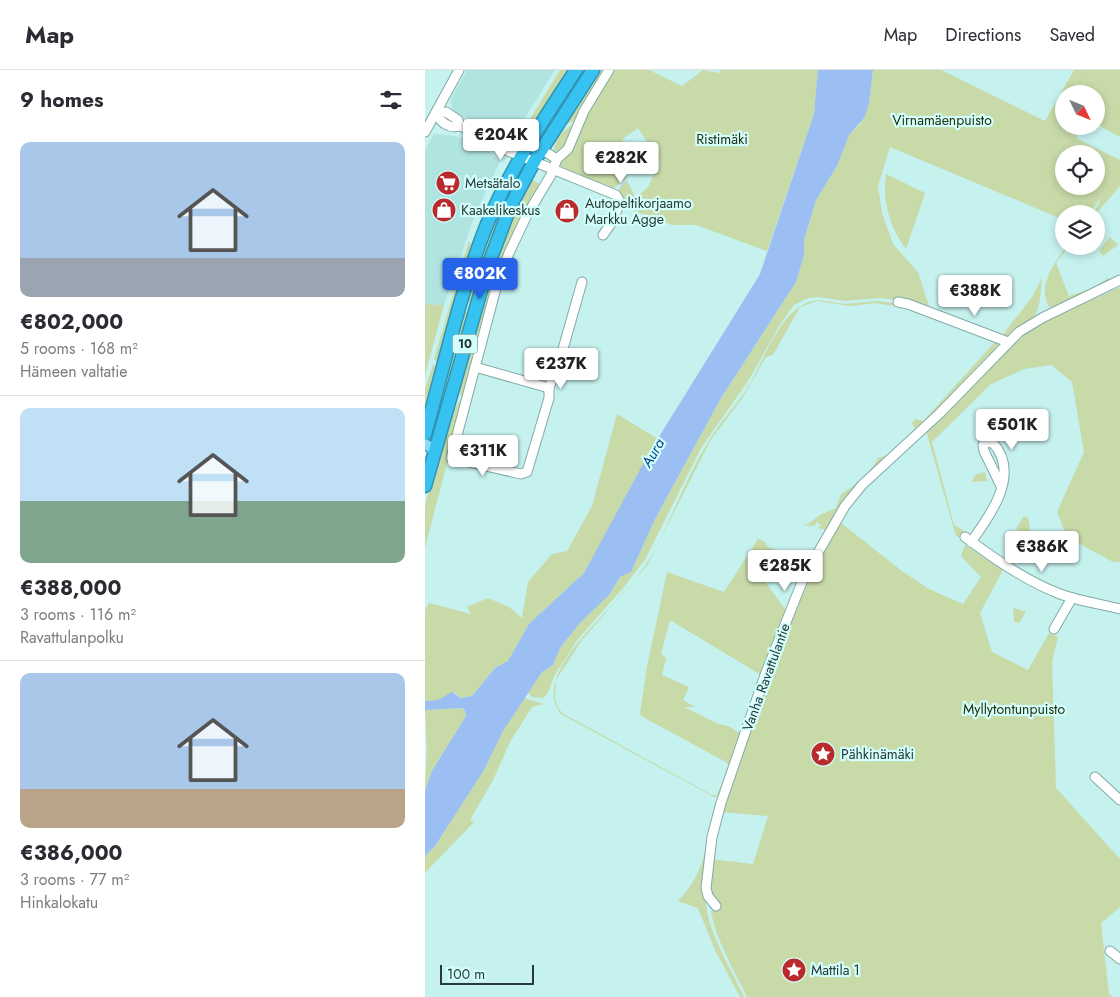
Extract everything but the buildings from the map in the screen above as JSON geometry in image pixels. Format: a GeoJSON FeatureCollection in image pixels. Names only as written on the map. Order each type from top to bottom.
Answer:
{"type":"FeatureCollection","features":[{"type":"Feature","properties":{"kind":"highway","name":"10"},"geometry":{"type":"LineString","coordinates":[[425,434],[427,420],[486,228],[524,151],[576,70]]}},
{"type":"Feature","properties":{"kind":"highway","name":"10"},"geometry":{"type":"LineString","coordinates":[[425,486],[428,448],[497,237],[510,207],[538,155],[593,70]]}},
{"type":"Feature","properties":{"kind":"street"},"geometry":{"type":"LineString","coordinates":[[425,132],[459,70]]}},
{"type":"Feature","properties":{"kind":"street"},"geometry":{"type":"LineString","coordinates":[[582,282],[561,356],[549,388],[549,398],[529,468],[525,474],[451,458],[501,273],[527,215],[554,169],[557,159],[568,149],[584,111],[609,70]]}},
{"type":"Feature","properties":{"kind":"street"},"geometry":{"type":"LineString","coordinates":[[437,111],[446,112],[458,120],[460,126],[499,141],[504,149],[524,151],[557,159]]}},
{"type":"Feature","properties":{"kind":"street"},"geometry":{"type":"LineString","coordinates":[[538,155],[554,169],[612,192],[618,197],[620,202],[614,217],[603,235]]}},
{"type":"Feature","properties":{"kind":"street","name":"Vanha Ravattulantie"},"geometry":{"type":"LineString","coordinates":[[716,906],[708,896],[706,888],[712,838],[721,803],[765,675],[804,577],[832,525],[853,495],[939,414],[1019,332],[1042,318],[1120,280]]}},
{"type":"Feature","properties":{"kind":"street"},"geometry":{"type":"LineString","coordinates":[[898,302],[909,304],[1009,342]]}},
{"type":"Feature","properties":{"kind":"street"},"geometry":{"type":"LineString","coordinates":[[475,367],[549,388]]}},
{"type":"Feature","properties":{"kind":"street"},"geometry":{"type":"LineString","coordinates":[[1001,486],[995,506],[968,540],[1031,580],[1072,598],[1120,609]]}},
{"type":"Feature","properties":{"kind":"street"},"geometry":{"type":"LineString","coordinates":[[1054,629],[1072,598]]}},
{"type":"Feature","properties":{"kind":"street"},"geometry":{"type":"LineString","coordinates":[[1095,777],[1120,800]]}},
{"type":"Feature","properties":{"kind":"street"},"geometry":{"type":"LineString","coordinates":[[1111,951],[1120,959]]}},
{"type":"Feature","properties":{"kind":"shaded area"},"geometry":{"type":"Polygon","coordinates":[[[467,70],[555,70],[514,135],[479,125],[456,114],[452,108],[451,99],[467,70]]]}},
{"type":"Feature","properties":{"kind":"shaded area"},"geometry":{"type":"Polygon","coordinates":[[[434,134],[454,136],[469,141],[487,150],[500,161],[472,223],[444,305],[425,304],[425,150],[434,134]]]}},
{"type":"Feature","properties":{"kind":"green space"},"geometry":{"type":"Polygon","coordinates":[[[560,70],[571,70],[528,137],[518,139],[560,70]]]}},
{"type":"Feature","properties":{"kind":"green space"},"geometry":{"type":"Polygon","coordinates":[[[598,70],[607,70],[577,120],[566,124],[571,114],[598,70]]]}},
{"type":"Feature","properties":{"kind":"green space","name":"Ristimäki"},"geometry":{"type":"Polygon","coordinates":[[[611,70],[649,70],[682,86],[703,70],[720,73],[721,70],[818,70],[814,114],[767,251],[696,225],[672,225],[621,206],[616,192],[627,181],[636,198],[648,187],[660,162],[638,128],[625,137],[615,153],[626,178],[611,190],[561,168],[560,162],[567,156],[585,114],[611,70]]]}},
{"type":"Feature","properties":{"kind":"green space","name":"Virnamäenpuisto"},"geometry":{"type":"Polygon","coordinates":[[[873,70],[941,70],[1045,121],[1055,103],[1055,135],[1078,135],[1076,138],[1090,145],[1055,145],[1055,195],[1105,195],[1105,152],[1120,160],[1120,186],[1104,205],[1098,205],[1102,197],[1095,205],[1055,205],[1055,216],[890,147],[878,186],[882,213],[893,244],[918,272],[930,309],[908,301],[879,298],[844,301],[819,297],[808,298],[794,305],[781,323],[748,381],[701,448],[646,558],[623,588],[578,639],[554,676],[548,693],[543,698],[532,697],[528,692],[542,672],[553,665],[560,648],[579,624],[609,595],[620,577],[631,572],[655,519],[721,398],[796,282],[804,255],[804,240],[816,200],[837,166],[849,135],[860,124],[869,104],[873,70]]]}},
{"type":"Feature","properties":{"kind":"green space"},"geometry":{"type":"Polygon","coordinates":[[[1074,70],[1120,70],[1120,137],[1105,129],[1105,85],[1065,85],[1074,70]]]}},
{"type":"Feature","properties":{"kind":"green space"},"geometry":{"type":"Polygon","coordinates":[[[576,123],[565,148],[558,153],[554,150],[559,138],[564,131],[576,123]]]}},
{"type":"Feature","properties":{"kind":"green space"},"geometry":{"type":"Polygon","coordinates":[[[517,172],[519,173],[503,206],[470,303],[467,301],[483,249],[517,172]]]}},
{"type":"Feature","properties":{"kind":"green space"},"geometry":{"type":"Polygon","coordinates":[[[886,174],[925,193],[906,249],[892,223],[886,204],[886,174]]]}},
{"type":"Feature","properties":{"kind":"green space"},"geometry":{"type":"Polygon","coordinates":[[[531,179],[541,185],[524,215],[464,398],[460,396],[460,383],[505,228],[531,179]]]}},
{"type":"Feature","properties":{"kind":"green space"},"geometry":{"type":"Polygon","coordinates":[[[1110,237],[1118,245],[1105,255],[1105,243],[1110,237]]]}},
{"type":"Feature","properties":{"kind":"green space"},"geometry":{"type":"Polygon","coordinates":[[[469,241],[473,248],[437,362],[434,359],[469,241]]]}},
{"type":"Feature","properties":{"kind":"green space"},"geometry":{"type":"Polygon","coordinates":[[[1062,255],[1056,263],[1069,296],[1095,287],[1108,278],[1111,283],[1056,309],[1050,308],[1046,300],[1046,284],[1048,276],[1057,260],[1062,255]]]}},
{"type":"Feature","properties":{"kind":"green space"},"geometry":{"type":"Polygon","coordinates":[[[1042,278],[1040,301],[1036,314],[1027,324],[1008,338],[1001,337],[1032,297],[1042,278]]]}},
{"type":"Feature","properties":{"kind":"green space"},"geometry":{"type":"Polygon","coordinates":[[[1120,287],[1120,562],[1113,562],[1067,537],[1057,512],[1084,452],[1072,382],[1051,365],[1024,369],[991,384],[932,442],[954,525],[966,532],[960,538],[956,536],[926,431],[929,426],[934,426],[933,422],[1008,346],[1035,325],[1120,287]]]}},
{"type":"Feature","properties":{"kind":"green space"},"geometry":{"type":"Polygon","coordinates":[[[818,300],[845,304],[877,301],[903,304],[1002,344],[927,420],[925,419],[994,341],[901,307],[875,303],[850,306],[817,301],[800,307],[818,300]]]}},
{"type":"Feature","properties":{"kind":"green space"},"geometry":{"type":"Polygon","coordinates":[[[425,304],[444,305],[425,375],[425,304]]]}},
{"type":"Feature","properties":{"kind":"green space"},"geometry":{"type":"Polygon","coordinates":[[[800,307],[773,355],[766,357],[743,397],[710,441],[648,564],[632,583],[656,548],[711,437],[744,393],[783,324],[800,307]]]}},
{"type":"Feature","properties":{"kind":"green space"},"geometry":{"type":"Polygon","coordinates":[[[466,312],[469,315],[435,434],[429,442],[463,314],[466,312]]]}},
{"type":"Feature","properties":{"kind":"green space"},"geometry":{"type":"Polygon","coordinates":[[[433,365],[437,366],[425,409],[425,389],[433,365]]]}},
{"type":"Feature","properties":{"kind":"green space"},"geometry":{"type":"Polygon","coordinates":[[[459,401],[462,405],[425,548],[425,505],[448,423],[459,401]]]}},
{"type":"Feature","properties":{"kind":"green space"},"geometry":{"type":"Polygon","coordinates":[[[617,414],[658,439],[584,573],[529,624],[508,661],[495,668],[472,696],[461,698],[454,692],[438,700],[425,701],[425,610],[429,603],[471,614],[467,607],[488,598],[509,607],[522,618],[528,582],[552,554],[567,551],[592,506],[617,414]]]}},
{"type":"Feature","properties":{"kind":"green space"},"geometry":{"type":"Polygon","coordinates":[[[915,419],[924,421],[924,424],[827,530],[818,528],[821,525],[817,522],[814,526],[802,525],[808,524],[820,515],[836,508],[841,494],[862,479],[878,458],[887,455],[915,430],[912,423],[915,419]]]}},
{"type":"Feature","properties":{"kind":"green space"},"geometry":{"type":"Polygon","coordinates":[[[985,472],[987,481],[972,482],[975,475],[985,472]]]}},
{"type":"Feature","properties":{"kind":"green space"},"geometry":{"type":"Polygon","coordinates":[[[1024,516],[1028,518],[1032,540],[1030,541],[1016,529],[1024,516]]]}},
{"type":"Feature","properties":{"kind":"green space","name":"Myllytontunpuisto"},"geometry":{"type":"Polygon","coordinates":[[[841,523],[902,571],[929,589],[963,604],[981,577],[961,556],[965,545],[1003,570],[980,613],[992,652],[1028,670],[1049,633],[1058,637],[1052,662],[1056,788],[1120,859],[1120,907],[1101,923],[1109,994],[1113,997],[747,997],[721,944],[713,922],[711,911],[717,911],[721,906],[718,900],[710,894],[710,859],[753,864],[768,816],[721,812],[771,665],[818,558],[837,524],[841,523]]]}},
{"type":"Feature","properties":{"kind":"green space"},"geometry":{"type":"Polygon","coordinates":[[[758,539],[765,542],[768,547],[781,552],[764,580],[787,612],[761,675],[670,620],[661,654],[666,658],[662,675],[689,687],[683,700],[695,707],[684,707],[740,733],[744,731],[723,793],[714,797],[561,714],[557,706],[562,713],[712,795],[717,795],[729,766],[726,762],[641,716],[640,713],[647,667],[667,572],[724,592],[758,539]]]}},
{"type":"Feature","properties":{"kind":"green space"},"geometry":{"type":"Polygon","coordinates":[[[614,604],[582,640],[557,678],[570,653],[614,604]]]}},
{"type":"Feature","properties":{"kind":"green space"},"geometry":{"type":"Polygon","coordinates":[[[1015,608],[1026,612],[1019,623],[1014,622],[1013,610],[1015,608]]]}},
{"type":"Feature","properties":{"kind":"green space"},"geometry":{"type":"Polygon","coordinates":[[[556,681],[555,698],[557,706],[554,700],[556,681]]]}},
{"type":"Feature","properties":{"kind":"green space"},"geometry":{"type":"Polygon","coordinates":[[[524,698],[544,704],[532,707],[510,742],[493,780],[470,820],[474,822],[425,873],[425,856],[435,846],[484,770],[503,731],[524,698]]]}},
{"type":"Feature","properties":{"kind":"green space"},"geometry":{"type":"Polygon","coordinates":[[[462,708],[466,716],[432,771],[425,790],[427,749],[425,710],[462,708]]]}},
{"type":"Feature","properties":{"kind":"green space"},"geometry":{"type":"Polygon","coordinates":[[[715,805],[718,806],[708,864],[707,907],[716,940],[744,997],[740,997],[715,950],[698,908],[678,901],[688,890],[700,867],[715,805]]]}},
{"type":"Feature","properties":{"kind":"water","name":"Aura"},"geometry":{"type":"Polygon","coordinates":[[[818,70],[873,70],[869,104],[864,118],[849,135],[837,166],[816,200],[804,240],[804,255],[796,282],[721,398],[655,519],[631,572],[620,577],[609,595],[579,624],[560,648],[553,665],[542,672],[503,731],[484,770],[435,846],[425,856],[425,790],[432,771],[466,716],[462,708],[425,710],[425,701],[438,700],[452,692],[461,698],[472,696],[495,668],[508,661],[529,624],[584,573],[649,453],[760,274],[814,114],[818,70]]]}},
{"type":"Feature","properties":{"kind":"place","name":"Metsätalo"},"geometry":{"type":"Point","coordinates":[448,183]}},
{"type":"Feature","properties":{"kind":"place","name":"Kaakelikeskus"},"geometry":{"type":"Point","coordinates":[444,210]}},
{"type":"Feature","properties":{"kind":"place","name":"Autopeltikorjaamo Markku Agge"},"geometry":{"type":"Point","coordinates":[567,211]}},
{"type":"Feature","properties":{"kind":"place","name":"Pähkinämäki"},"geometry":{"type":"Point","coordinates":[823,754]}},
{"type":"Feature","properties":{"kind":"place","name":"Mattila 1"},"geometry":{"type":"Point","coordinates":[794,970]}}]}
